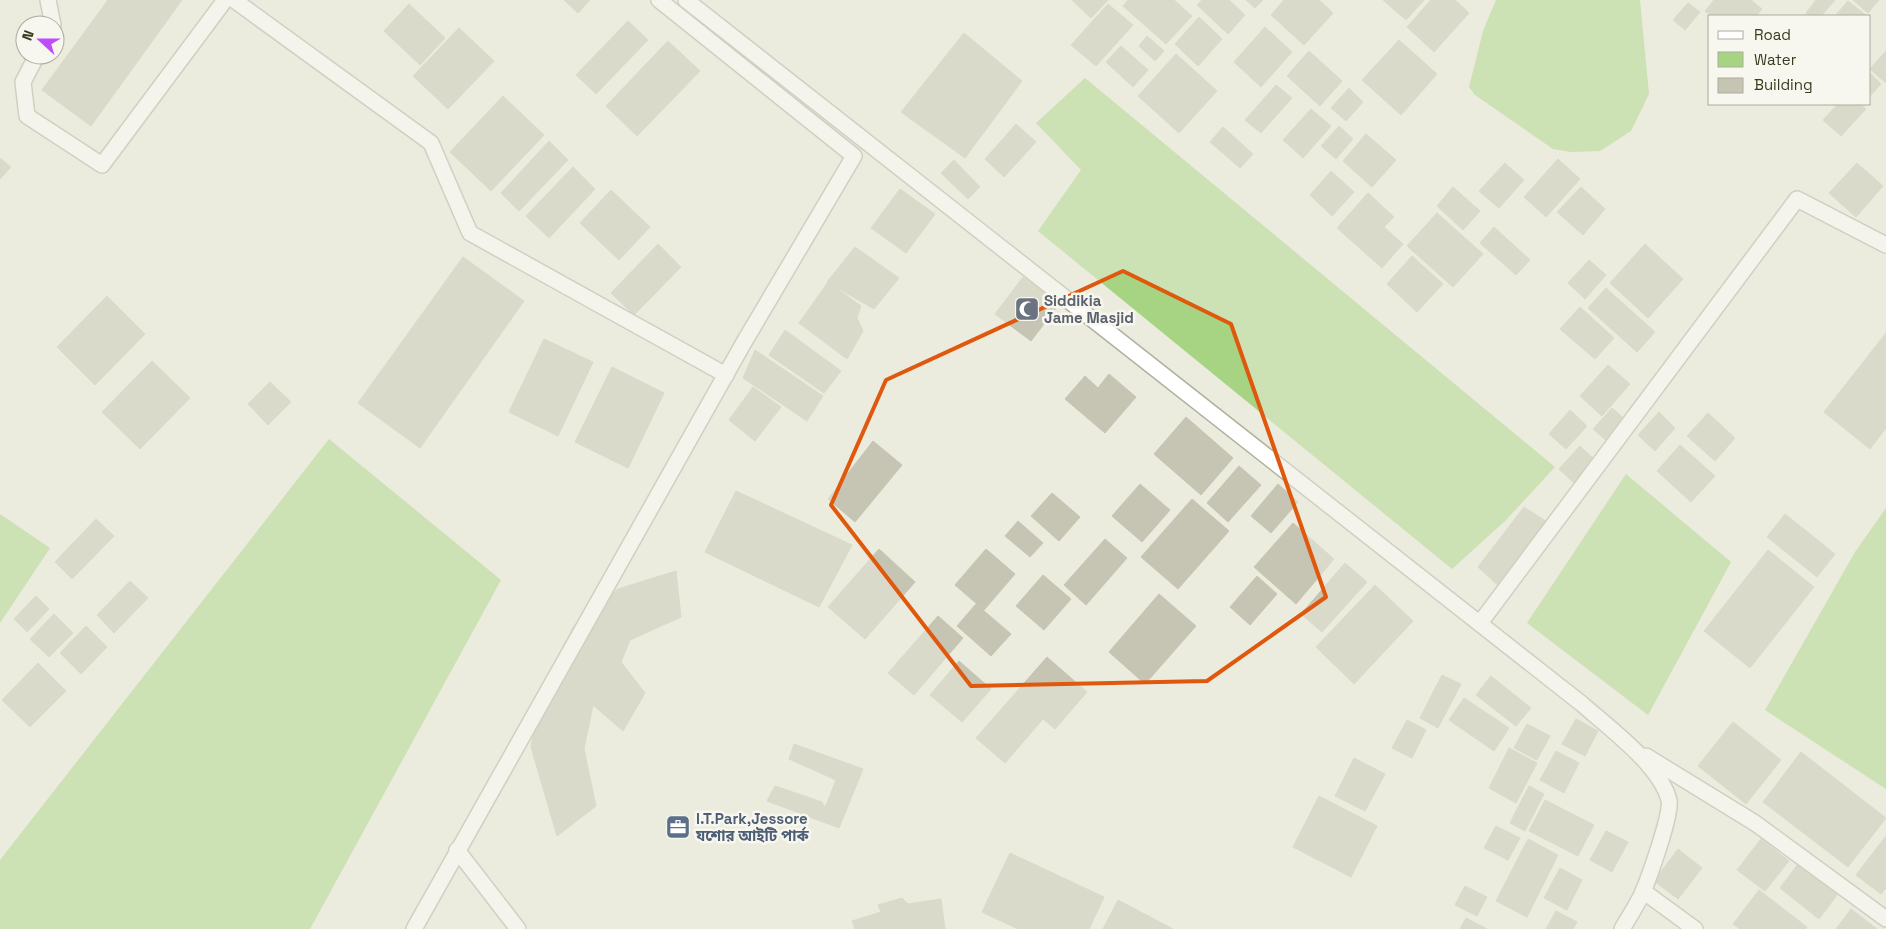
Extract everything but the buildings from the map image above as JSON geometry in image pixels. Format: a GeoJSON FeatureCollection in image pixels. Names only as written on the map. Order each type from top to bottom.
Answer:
{"type":"FeatureCollection","features":[{"type":"Feature","properties":{"kind":"street"},"geometry":{"type":"LineString","coordinates":[[48,0],[50,15]]}},
{"type":"Feature","properties":{"kind":"street"},"geometry":{"type":"LineString","coordinates":[[32,65],[23,82],[27,116],[102,165],[225,0]]}},
{"type":"Feature","properties":{"kind":"street"},"geometry":{"type":"LineString","coordinates":[[234,0],[431,143],[470,233],[726,376]]}},
{"type":"Feature","properties":{"kind":"street"},"geometry":{"type":"LineString","coordinates":[[414,929],[726,376],[854,156],[659,0]]}},
{"type":"Feature","properties":{"kind":"street"},"geometry":{"type":"LineString","coordinates":[[686,0],[1480,623],[1582,704],[1631,748],[1658,778],[1669,801],[1664,830],[1643,891],[1622,929]]}},
{"type":"Feature","properties":{"kind":"street"},"geometry":{"type":"LineString","coordinates":[[1480,623],[1797,199],[1886,245]]}},
{"type":"Feature","properties":{"kind":"street"},"geometry":{"type":"LineString","coordinates":[[1631,748],[1755,823],[1886,919]]}},
{"type":"Feature","properties":{"kind":"street"},"geometry":{"type":"LineString","coordinates":[[457,850],[518,929]]}},
{"type":"Feature","properties":{"kind":"street"},"geometry":{"type":"LineString","coordinates":[[1643,891],[1696,929]]}},
{"type":"Feature","properties":{"kind":"highlighted area"},"geometry":{"type":"Polygon","coordinates":[[[1123,271],[1231,324],[1326,597],[1207,681],[971,686],[831,505],[886,380],[1123,271]]]}},
{"type":"Feature","properties":{"kind":"water"},"geometry":{"type":"Polygon","coordinates":[[[1496,0],[1640,0],[1649,94],[1631,131],[1600,151],[1571,152],[1553,149],[1475,95],[1469,87],[1483,31],[1496,0]]]}},
{"type":"Feature","properties":{"kind":"water"},"geometry":{"type":"Polygon","coordinates":[[[1085,78],[1555,467],[1505,521],[1452,569],[1038,231],[1081,170],[1036,123],[1085,78]]]}},
{"type":"Feature","properties":{"kind":"water"},"geometry":{"type":"Polygon","coordinates":[[[329,439],[501,580],[310,929],[0,929],[0,860],[329,439]]]}},
{"type":"Feature","properties":{"kind":"water"},"geometry":{"type":"Polygon","coordinates":[[[1626,474],[1731,562],[1648,715],[1527,623],[1626,474]]]}},
{"type":"Feature","properties":{"kind":"water"},"geometry":{"type":"Polygon","coordinates":[[[1886,508],[1886,789],[1765,710],[1855,552],[1886,508]]]}},
{"type":"Feature","properties":{"kind":"water"},"geometry":{"type":"Polygon","coordinates":[[[0,514],[50,548],[0,623],[0,514]]]}},
{"type":"Feature","properties":{"kind":"place","name":"Siddikia Jame Masjid"},"geometry":{"type":"Point","coordinates":[1027,309]}},
{"type":"Feature","properties":{"kind":"place","name":"I.T.Park,Jessore যশোর আইটি পার্ক"},"geometry":{"type":"Point","coordinates":[678,827]}}]}
